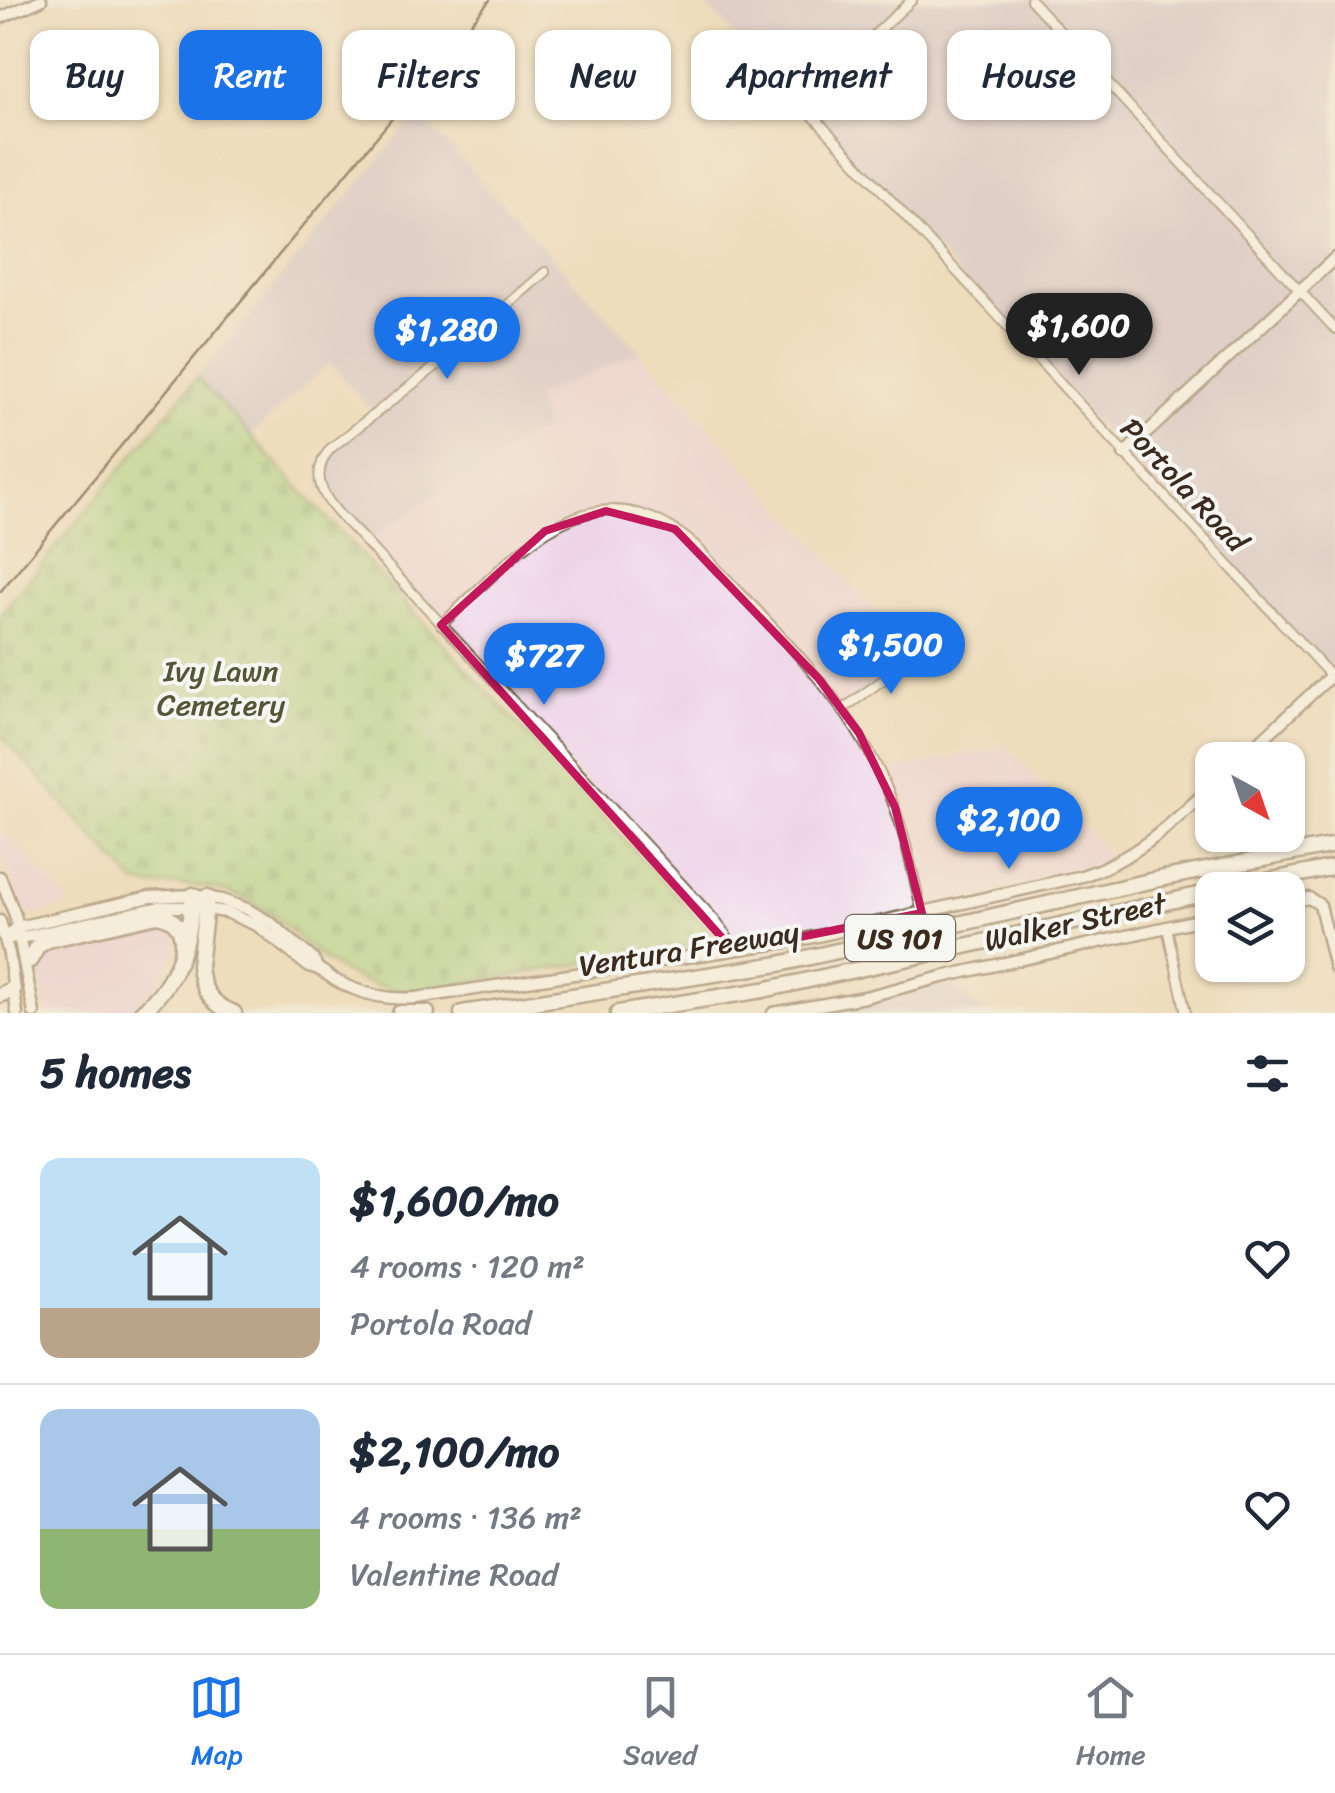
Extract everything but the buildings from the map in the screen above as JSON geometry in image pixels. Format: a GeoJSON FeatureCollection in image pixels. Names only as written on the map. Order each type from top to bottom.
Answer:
{"type":"FeatureCollection","features":[{"type":"Feature","properties":{"kind":"highway","name":"Ventura Freeway"},"geometry":{"type":"LineString","coordinates":[[462,1013],[779,964],[1159,879],[1335,845]]}},
{"type":"Feature","properties":{"kind":"highway"},"geometry":{"type":"LineString","coordinates":[[1305,873],[1335,867]]}},
{"type":"Feature","properties":{"kind":"highway","name":"Ventura Freeway"},"geometry":{"type":"LineString","coordinates":[[618,1013],[780,986],[1195,896]]}},
{"type":"Feature","properties":{"kind":"highway"},"geometry":{"type":"LineString","coordinates":[[141,1013],[174,974],[200,902]]}},
{"type":"Feature","properties":{"kind":"highway"},"geometry":{"type":"LineString","coordinates":[[200,902],[200,977],[214,1002],[234,1013]]}},
{"type":"Feature","properties":{"kind":"highway"},"geometry":{"type":"LineString","coordinates":[[30,960],[38,946],[48,940],[157,916],[178,925],[181,954]]}},
{"type":"Feature","properties":{"kind":"highway"},"geometry":{"type":"LineString","coordinates":[[400,1013],[427,1013]]}},
{"type":"Feature","properties":{"kind":"street"},"geometry":{"type":"LineString","coordinates":[[0,18],[41,0]]}},
{"type":"Feature","properties":{"kind":"street","name":"Portola Road"},"geometry":{"type":"LineString","coordinates":[[912,0],[801,103],[1333,674]]}},
{"type":"Feature","properties":{"kind":"street"},"geometry":{"type":"LineString","coordinates":[[1030,0],[1335,330]]}},
{"type":"Feature","properties":{"kind":"street"},"geometry":{"type":"LineString","coordinates":[[1124,454],[1335,258]]}},
{"type":"Feature","properties":{"kind":"street"},"geometry":{"type":"LineString","coordinates":[[545,272],[449,356],[331,448],[320,464],[321,488],[328,501],[714,919],[734,950]]}},
{"type":"Feature","properties":{"kind":"street"},"geometry":{"type":"LineString","coordinates":[[441,624],[530,542],[559,523],[598,511],[639,514],[665,523],[695,545],[842,708],[871,754],[895,807],[922,913]]}},
{"type":"Feature","properties":{"kind":"street"},"geometry":{"type":"LineString","coordinates":[[842,708],[917,655]]}},
{"type":"Feature","properties":{"kind":"street"},"geometry":{"type":"LineString","coordinates":[[1259,742],[1333,674]]}},
{"type":"Feature","properties":{"kind":"street"},"geometry":{"type":"LineString","coordinates":[[2,938],[162,895],[200,902],[258,926],[308,966],[364,994],[399,999],[813,938],[1069,879],[1109,866],[1150,842],[1195,801]]}},
{"type":"Feature","properties":{"kind":"street"},"geometry":{"type":"LineString","coordinates":[[0,878],[19,933],[35,1013]]}},
{"type":"Feature","properties":{"kind":"street"},"geometry":{"type":"LineString","coordinates":[[1305,898],[1317,902],[1322,910],[1335,968]]}},
{"type":"Feature","properties":{"kind":"street"},"geometry":{"type":"LineString","coordinates":[[99,920],[102,914],[134,906],[139,900]]}},
{"type":"Feature","properties":{"kind":"street"},"geometry":{"type":"LineString","coordinates":[[19,933],[200,902]]}},
{"type":"Feature","properties":{"kind":"street","name":"Walker Street"},"geometry":{"type":"LineString","coordinates":[[773,1013],[843,1001],[1195,921]]}},
{"type":"Feature","properties":{"kind":"street"},"geometry":{"type":"LineString","coordinates":[[0,922],[9,954],[7,992],[16,1013]]}},
{"type":"Feature","properties":{"kind":"street"},"geometry":{"type":"LineString","coordinates":[[35,1013],[32,953],[61,928]]}},
{"type":"Feature","properties":{"kind":"street"},"geometry":{"type":"LineString","coordinates":[[1167,928],[1186,1013]]}},
{"type":"Feature","properties":{"kind":"street"},"geometry":{"type":"LineString","coordinates":[[843,1001],[857,1013]]}},
{"type":"Feature","properties":{"kind":"highlighted area"},"geometry":{"type":"Polygon","coordinates":[[[606,511],[675,529],[819,679],[859,733],[895,807],[922,913],[733,950],[441,625],[545,531],[606,511]]]}},
{"type":"Feature","properties":{"kind":"shaded area"},"geometry":{"type":"Polygon","coordinates":[[[701,0],[1335,0],[1335,687],[1330,677],[817,120],[927,120],[927,30],[729,30],[701,0]]]}},
{"type":"Feature","properties":{"kind":"shaded area"},"geometry":{"type":"Polygon","coordinates":[[[412,120],[425,120],[640,352],[534,397],[544,428],[525,436],[467,481],[462,476],[366,543],[328,501],[320,484],[328,452],[374,414],[330,362],[250,436],[197,378],[412,120]]]}},
{"type":"Feature","properties":{"kind":"shaded area"},"geometry":{"type":"Polygon","coordinates":[[[640,352],[917,655],[843,708],[880,773],[1005,746],[1118,862],[1106,868],[733,950],[726,935],[366,543],[463,475],[468,480],[525,436],[543,428],[533,398],[640,352]]]}},
{"type":"Feature","properties":{"kind":"shaded area"},"geometry":{"type":"Polygon","coordinates":[[[6,833],[71,905],[32,915],[23,909],[0,848],[0,836],[6,833]]]}},
{"type":"Feature","properties":{"kind":"shaded area"},"geometry":{"type":"Polygon","coordinates":[[[157,921],[175,930],[177,948],[154,990],[130,1013],[46,1013],[38,965],[44,948],[157,921]]]}},
{"type":"Feature","properties":{"kind":"shaded area"},"geometry":{"type":"Polygon","coordinates":[[[942,977],[985,1013],[857,1013],[843,1001],[942,977]]]}},
{"type":"Feature","properties":{"kind":"green space","name":"Ivy Lawn Cemetery"},"geometry":{"type":"Polygon","coordinates":[[[197,378],[711,933],[706,943],[419,991],[372,984],[330,964],[278,920],[243,898],[197,886],[136,883],[0,734],[0,615],[197,378]]]}},
{"type":"Feature","properties":{"kind":"railway"},"geometry":{"type":"LineString","coordinates":[[0,592],[490,0]]}}]}
